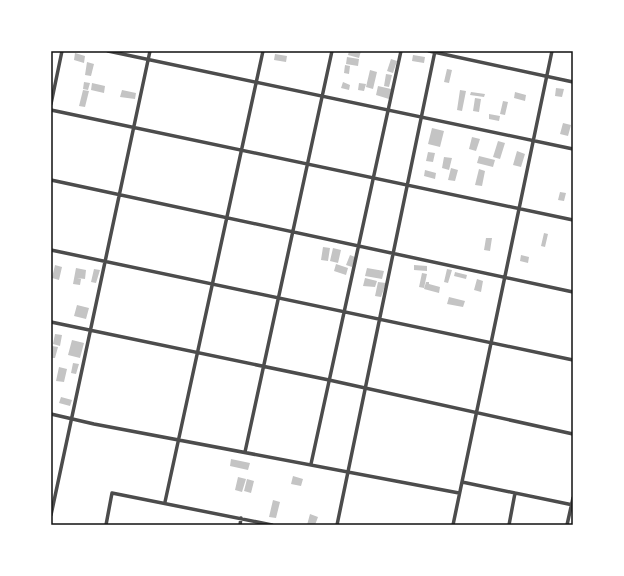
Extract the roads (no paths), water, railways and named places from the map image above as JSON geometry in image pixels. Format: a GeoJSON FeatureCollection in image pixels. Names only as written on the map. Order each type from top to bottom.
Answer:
{"type":"FeatureCollection","features":[{"type":"Feature","properties":{"kind":"street"},"geometry":{"type":"LineString","coordinates":[[51,104],[62,51]]}},
{"type":"Feature","properties":{"kind":"street"},"geometry":{"type":"LineString","coordinates":[[108,51],[573,149]]}},
{"type":"Feature","properties":{"kind":"street"},"geometry":{"type":"LineString","coordinates":[[51,515],[150,51]]}},
{"type":"Feature","properties":{"kind":"street"},"geometry":{"type":"LineString","coordinates":[[165,502],[180,439],[263,51]]}},
{"type":"Feature","properties":{"kind":"street"},"geometry":{"type":"LineString","coordinates":[[246,452],[332,51]]}},
{"type":"Feature","properties":{"kind":"street"},"geometry":{"type":"LineString","coordinates":[[310,464],[401,51]]}},
{"type":"Feature","properties":{"kind":"street"},"geometry":{"type":"LineString","coordinates":[[429,51],[573,82]]}},
{"type":"Feature","properties":{"kind":"street"},"geometry":{"type":"LineString","coordinates":[[453,525],[552,51]]}},
{"type":"Feature","properties":{"kind":"street"},"geometry":{"type":"LineString","coordinates":[[337,525],[435,52]]}},
{"type":"Feature","properties":{"kind":"street"},"geometry":{"type":"LineString","coordinates":[[51,110],[573,220]]}},
{"type":"Feature","properties":{"kind":"street"},"geometry":{"type":"LineString","coordinates":[[51,180],[573,292]]}},
{"type":"Feature","properties":{"kind":"street"},"geometry":{"type":"LineString","coordinates":[[51,250],[573,360]]}},
{"type":"Feature","properties":{"kind":"street"},"geometry":{"type":"LineString","coordinates":[[51,322],[329,380],[476,414],[573,434]]}},
{"type":"Feature","properties":{"kind":"street"},"geometry":{"type":"LineString","coordinates":[[51,414],[460,493]]}},
{"type":"Feature","properties":{"kind":"street"},"geometry":{"type":"LineString","coordinates":[[462,482],[572,505]]}},
{"type":"Feature","properties":{"kind":"street"},"geometry":{"type":"LineString","coordinates":[[106,525],[112,493],[165,502],[272,525]]}},
{"type":"Feature","properties":{"kind":"street"},"geometry":{"type":"LineString","coordinates":[[509,525],[515,493]]}},
{"type":"Feature","properties":{"kind":"street"},"geometry":{"type":"LineString","coordinates":[[567,525],[573,498]]}},
{"type":"Feature","properties":{"kind":"street"},"geometry":{"type":"LineString","coordinates":[[240,525],[241,518]]}}]}
